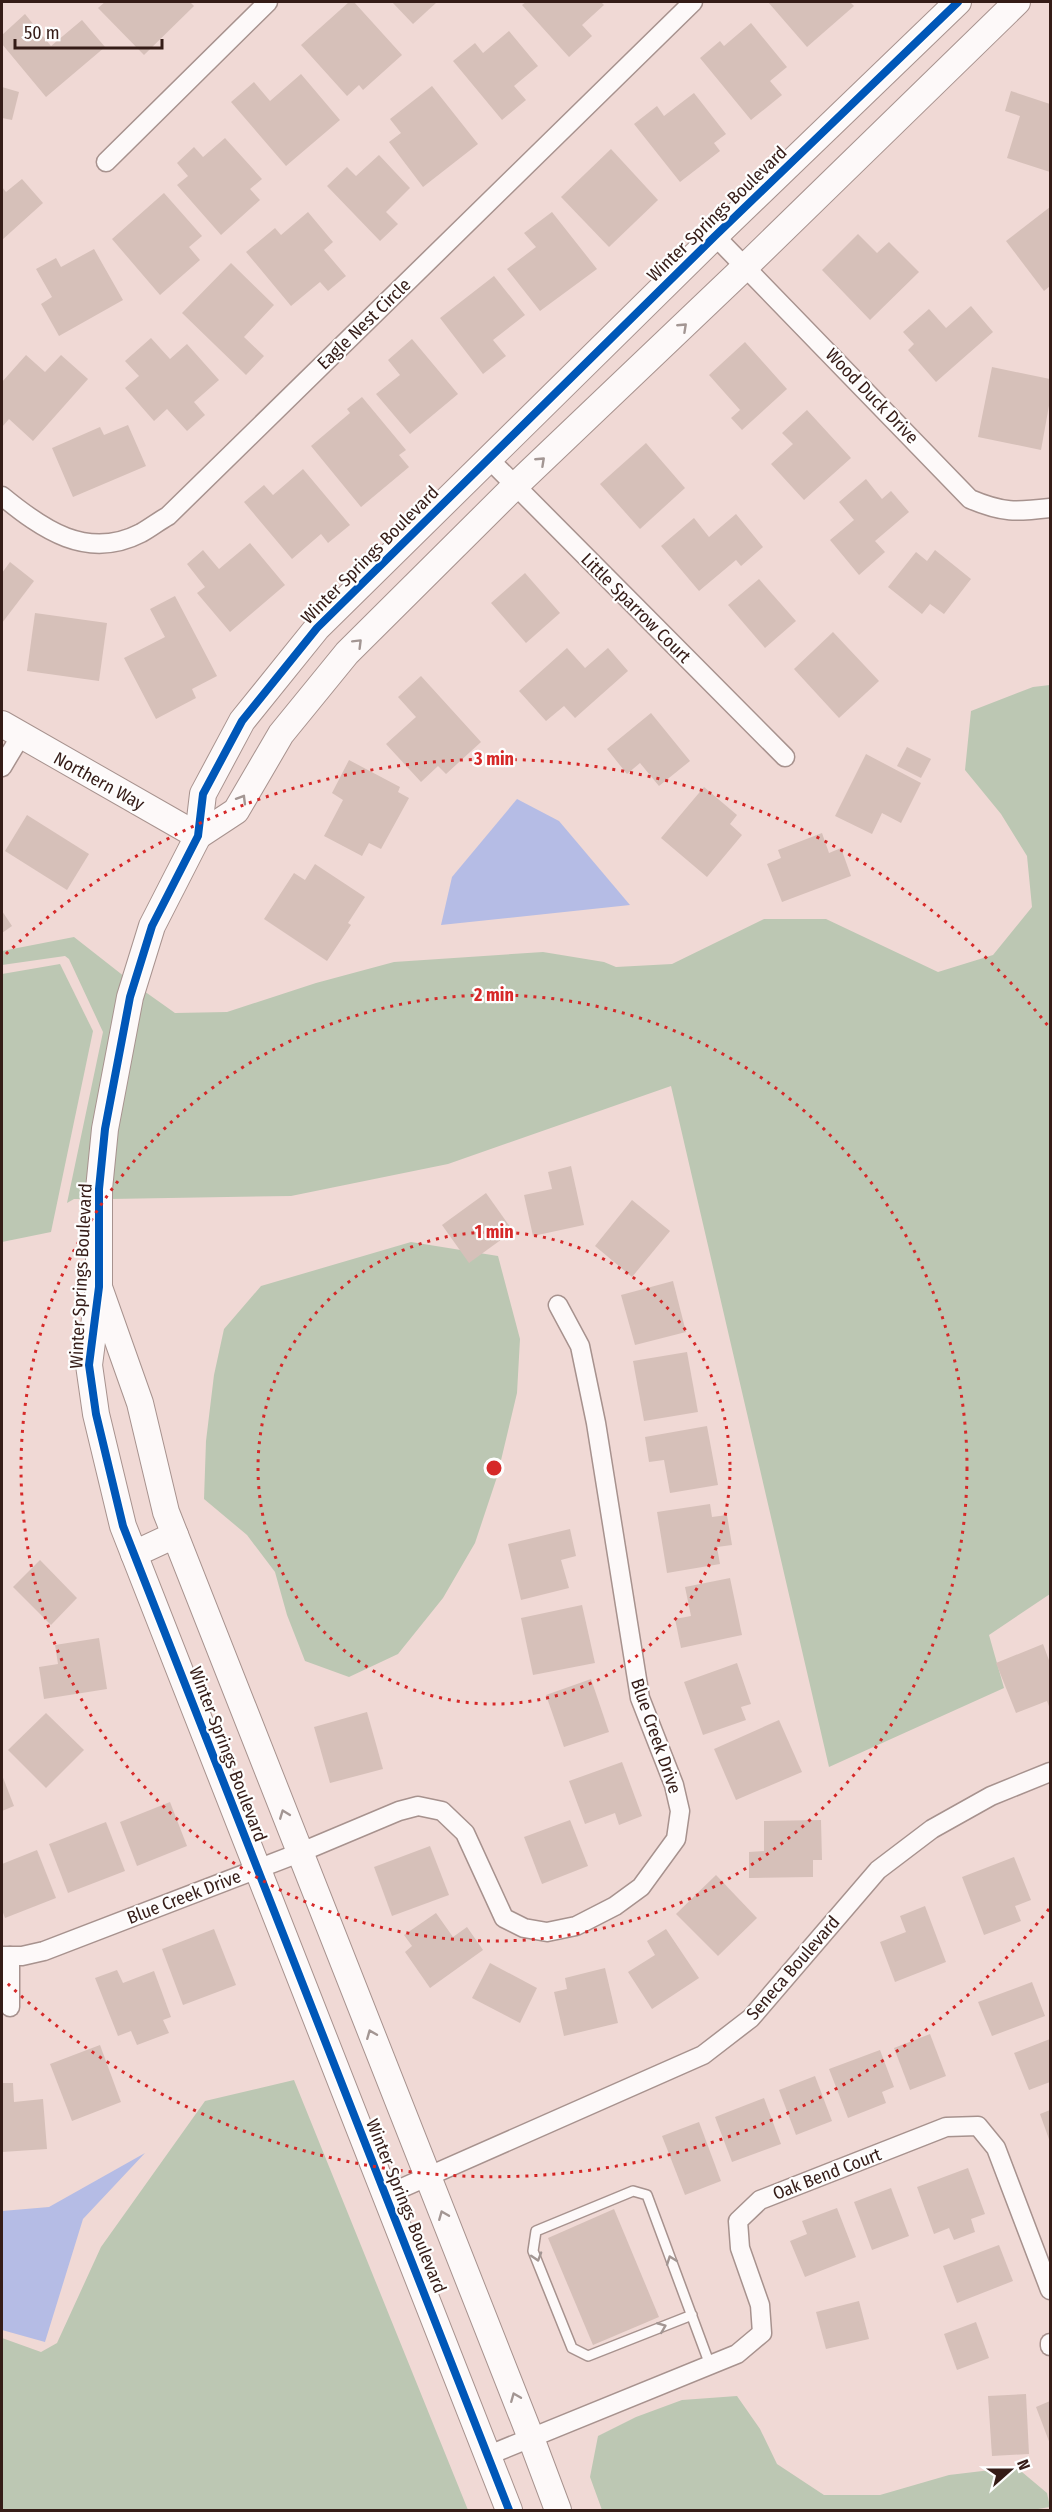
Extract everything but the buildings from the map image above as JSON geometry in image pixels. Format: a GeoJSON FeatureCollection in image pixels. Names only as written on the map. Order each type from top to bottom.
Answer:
{"type":"FeatureCollection","features":[{"type":"Feature","properties":{"kind":"street"},"geometry":{"type":"LineString","coordinates":[[106,162],[268,2]]}},
{"type":"Feature","properties":{"kind":"street","name":"Eagle Nest Circle"},"geometry":{"type":"LineString","coordinates":[[2,496],[32,521],[59,536],[89,543],[116,541],[139,534],[168,516],[693,2]]}},
{"type":"Feature","properties":{"kind":"street","name":"Winter Springs Boulevard"},"geometry":{"type":"LineString","coordinates":[[509,2511],[134,1554],[117,1503],[96,1414],[89,1365],[99,1287],[99,1189],[105,1129],[120,1045],[130,997],[152,926],[198,836],[203,794],[242,721],[316,628],[715,236],[958,2]]}},
{"type":"Feature","properties":{"kind":"street","name":"Winter Springs Boulevard"},"geometry":{"type":"LineString","coordinates":[[198,836],[236,811],[281,734],[347,653],[515,486],[747,266],[1017,2]]}},
{"type":"Feature","properties":{"kind":"street","name":"Wood Duck Drive"},"geometry":{"type":"LineString","coordinates":[[715,236],[747,266],[970,499],[990,507],[1013,512],[1050,508]]}},
{"type":"Feature","properties":{"kind":"street","name":"Little Sparrow Court"},"geometry":{"type":"LineString","coordinates":[[488,458],[784,757]]}},
{"type":"Feature","properties":{"kind":"street"},"geometry":{"type":"LineString","coordinates":[[2,766],[11,731]]}},
{"type":"Feature","properties":{"kind":"street","name":"Northern Way"},"geometry":{"type":"LineString","coordinates":[[11,731],[198,836]]}},
{"type":"Feature","properties":{"kind":"street","name":"Winter Springs Boulevard"},"geometry":{"type":"LineString","coordinates":[[99,1287],[141,1403],[166,1512],[558,2511]]}},
{"type":"Feature","properties":{"kind":"street","name":"Blue Creek Drive"},"geometry":{"type":"LineString","coordinates":[[6,1956],[22,1956],[44,1951],[299,1853],[399,1811],[418,1806],[442,1810],[465,1833],[504,1918],[524,1928],[547,1932],[576,1926],[615,1906],[640,1887],[676,1839],[680,1811],[674,1785],[648,1723],[637,1686],[596,1423],[580,1346],[558,1305]]}},
{"type":"Feature","properties":{"kind":"street"},"geometry":{"type":"LineString","coordinates":[[134,1554],[175,1535]]}},
{"type":"Feature","properties":{"kind":"street","name":"Seneca Boulevard"},"geometry":{"type":"LineString","coordinates":[[386,2194],[703,2055],[751,2018],[878,1870],[932,1829],[991,1796],[1050,1772]]}},
{"type":"Feature","properties":{"kind":"street"},"geometry":{"type":"LineString","coordinates":[[6,1956],[10,2007]]}},
{"type":"Feature","properties":{"kind":"street","name":"Oak Bend Court"},"geometry":{"type":"LineString","coordinates":[[489,2456],[736,2354],[762,2333],[760,2305],[740,2248],[738,2221],[760,2199],[946,2127],[978,2126],[996,2148],[1050,2290]]}},
{"type":"Feature","properties":{"kind":"lane"},"geometry":{"type":"LineString","coordinates":[[692,2315],[588,2356],[572,2348],[533,2251],[536,2231],[633,2191],[647,2195],[692,2315],[710,2365]]}},
{"type":"Feature","properties":{"kind":"green space"},"geometry":{"type":"Polygon","coordinates":[[[1050,685],[1050,1594],[989,1635],[1004,1688],[829,1767],[671,1086],[448,1164],[291,1196],[110,1199],[116,1129],[144,991],[175,1013],[227,1012],[316,983],[394,962],[543,952],[604,962],[616,967],[672,964],[764,919],[826,919],[938,972],[993,955],[1032,907],[1027,856],[1001,814],[965,770],[971,711],[1033,687],[1050,685]]]}},
{"type":"Feature","properties":{"kind":"green space"},"geometry":{"type":"Polygon","coordinates":[[[74,937],[125,977],[88,1199],[74,1199],[67,1203],[103,1032],[69,959],[65,956],[2,965],[2,951],[74,937]]]}},
{"type":"Feature","properties":{"kind":"green space"},"geometry":{"type":"Polygon","coordinates":[[[60,964],[93,1031],[51,1232],[2,1242],[2,974],[60,964]]]}},
{"type":"Feature","properties":{"kind":"green space"},"geometry":{"type":"Polygon","coordinates":[[[411,1242],[498,1256],[520,1339],[517,1393],[497,1477],[475,1543],[443,1598],[398,1654],[349,1677],[305,1661],[287,1615],[275,1572],[247,1535],[204,1499],[206,1441],[214,1375],[224,1329],[261,1286],[411,1242]]]}},
{"type":"Feature","properties":{"kind":"green space"},"geometry":{"type":"Polygon","coordinates":[[[294,2080],[468,2510],[2,2510],[2,2338],[41,2352],[57,2343],[101,2247],[205,2101],[294,2080]]]}},
{"type":"Feature","properties":{"kind":"green space"},"geometry":{"type":"Polygon","coordinates":[[[737,2396],[760,2429],[777,2464],[824,2495],[880,2495],[949,2475],[1016,2467],[1047,2493],[1050,2507],[1032,2510],[602,2510],[590,2477],[598,2436],[636,2417],[682,2400],[737,2396]]]}},
{"type":"Feature","properties":{"kind":"water"},"geometry":{"type":"Polygon","coordinates":[[[517,799],[559,821],[630,905],[441,925],[452,877],[517,799]]]}},
{"type":"Feature","properties":{"kind":"water"},"geometry":{"type":"Polygon","coordinates":[[[145,2153],[83,2219],[45,2342],[2,2330],[2,2211],[49,2207],[145,2153]]]}},
{"type":"Feature","properties":{"kind":"cycle path"},"geometry":{"type":"LineString","coordinates":[[509,2510],[123,1526],[96,1414],[89,1365],[99,1287],[99,1189],[105,1129],[130,997],[152,926],[198,836],[203,794],[242,721],[317,628],[715,236],[958,2]]}}]}
